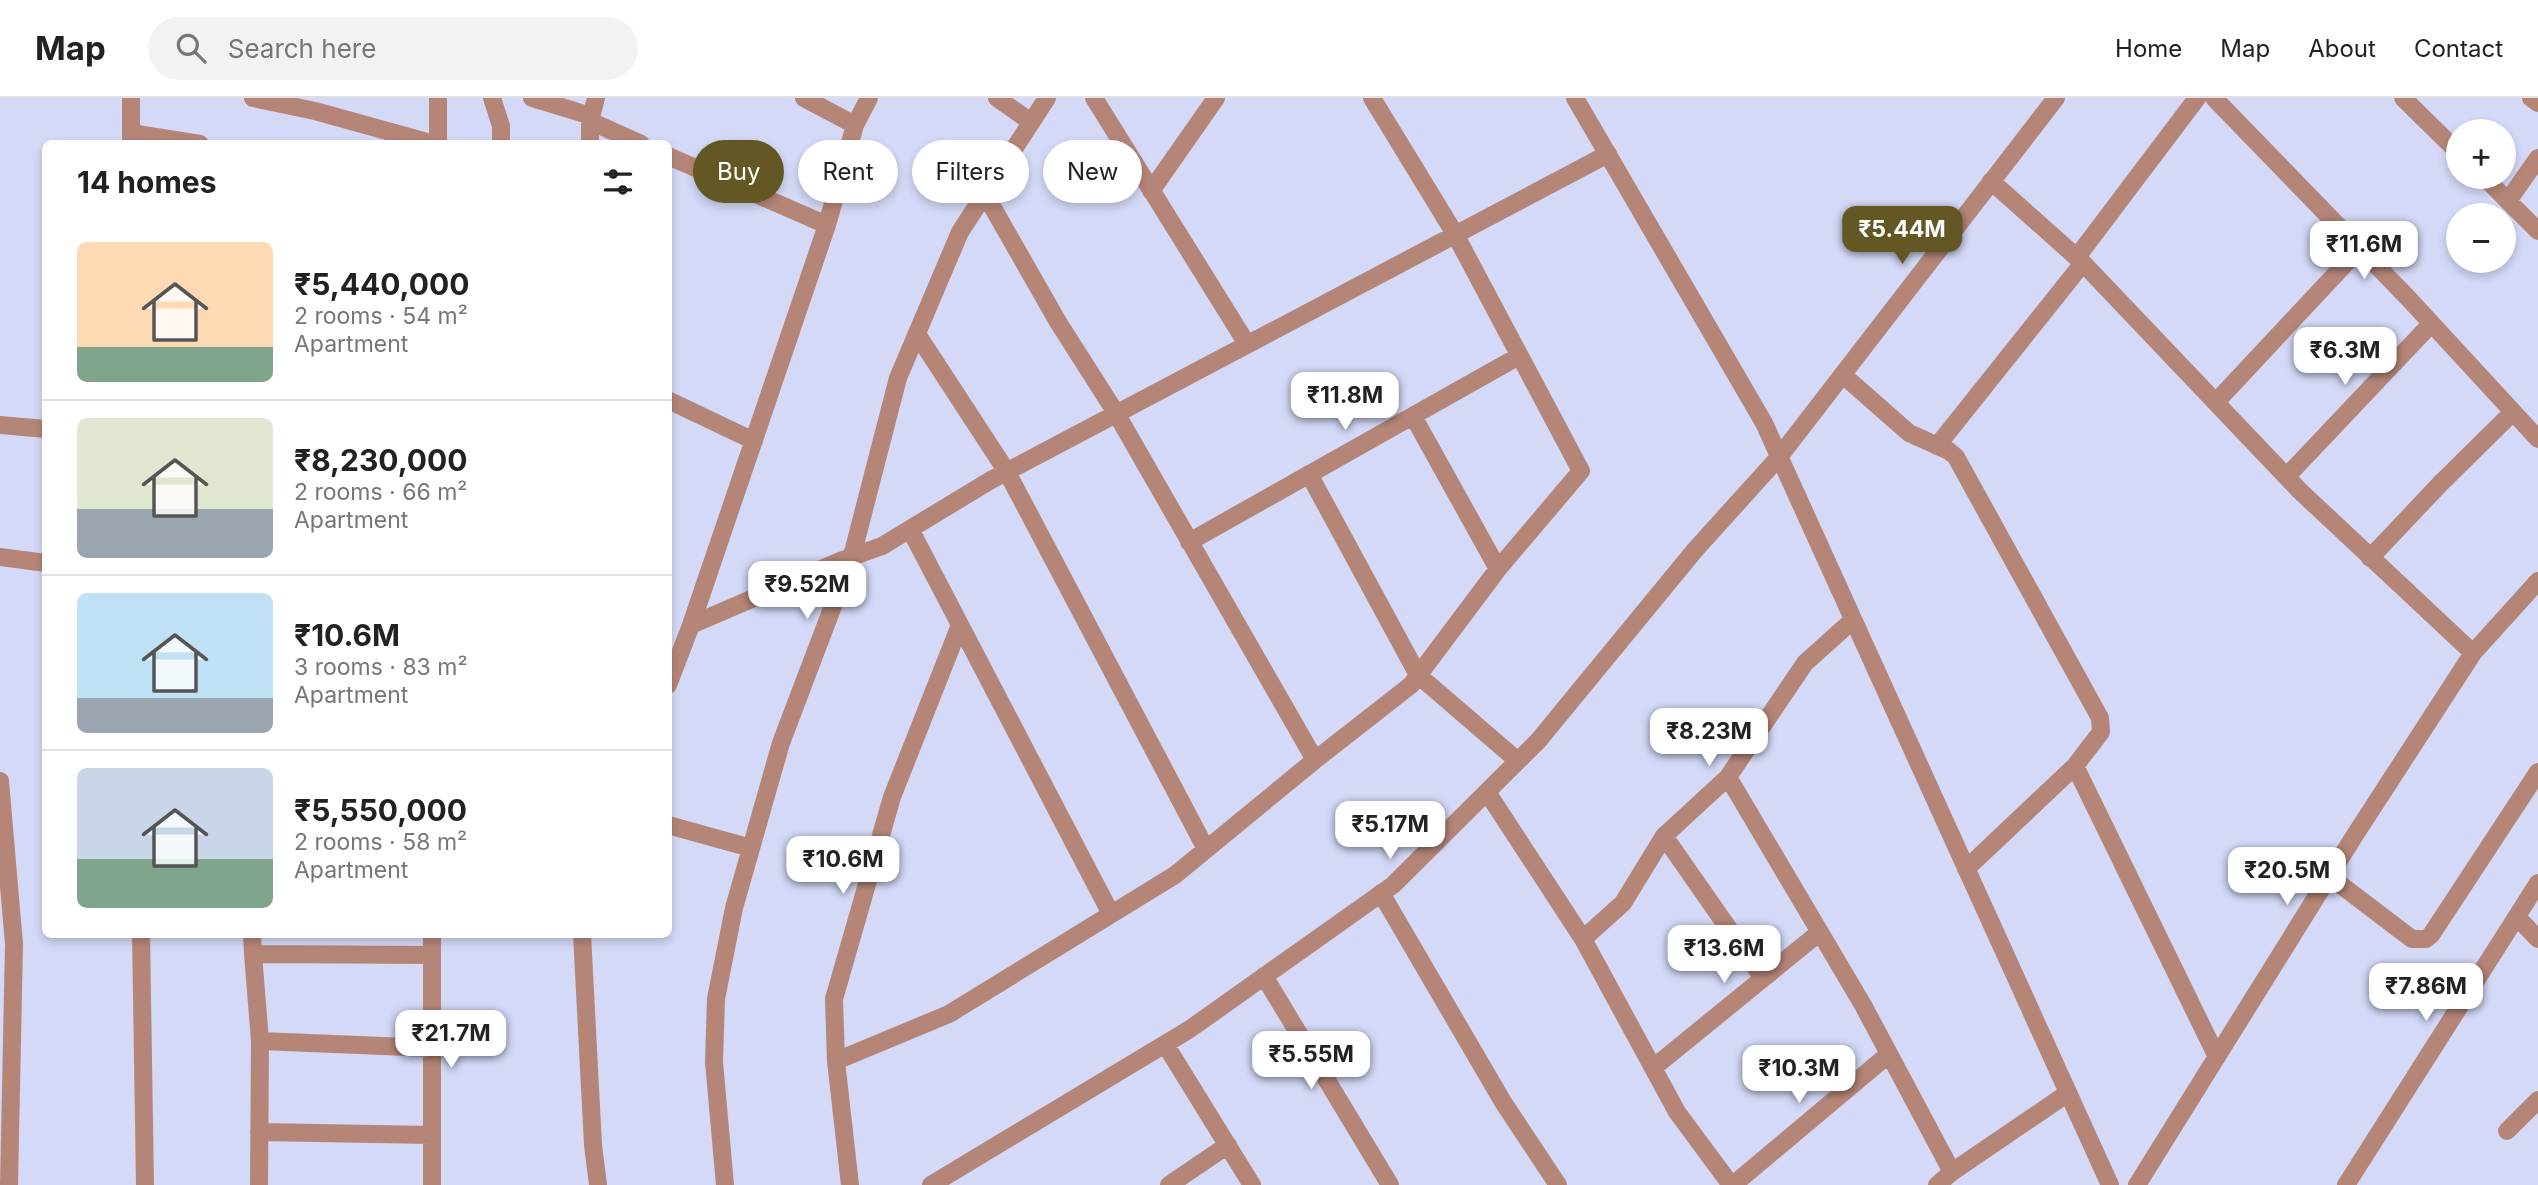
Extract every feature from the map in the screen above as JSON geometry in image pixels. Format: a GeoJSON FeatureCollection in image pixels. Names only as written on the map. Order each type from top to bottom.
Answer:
{"type":"FeatureCollection","features":[{"type":"Feature","properties":{"kind":"street"},"geometry":{"type":"LineString","coordinates":[[131,98],[131,138],[154,140]]}},
{"type":"Feature","properties":{"kind":"street"},"geometry":{"type":"LineString","coordinates":[[253,98],[315,111],[421,140]]}},
{"type":"Feature","properties":{"kind":"street"},"geometry":{"type":"LineString","coordinates":[[436,140],[438,98]]}},
{"type":"Feature","properties":{"kind":"street"},"geometry":{"type":"LineString","coordinates":[[492,98],[501,126],[501,140]]}},
{"type":"Feature","properties":{"kind":"street"},"geometry":{"type":"LineString","coordinates":[[532,98],[592,112],[635,140]]}},
{"type":"Feature","properties":{"kind":"street"},"geometry":{"type":"LineString","coordinates":[[804,98],[855,125]]}},
{"type":"Feature","properties":{"kind":"street"},"geometry":{"type":"LineString","coordinates":[[672,674],[827,225],[855,125],[869,98]]}},
{"type":"Feature","properties":{"kind":"street"},"geometry":{"type":"LineString","coordinates":[[997,98],[1031,122]]}},
{"type":"Feature","properties":{"kind":"street"},"geometry":{"type":"LineString","coordinates":[[1020,140],[1047,98]]}},
{"type":"Feature","properties":{"kind":"street"},"geometry":{"type":"LineString","coordinates":[[1094,98],[1247,344]]}},
{"type":"Feature","properties":{"kind":"street"},"geometry":{"type":"LineString","coordinates":[[1151,191],[1216,98]]}},
{"type":"Feature","properties":{"kind":"street"},"geometry":{"type":"LineString","coordinates":[[836,1061],[949,1014],[1175,875],[1411,685],[1498,569],[1581,471],[1455,234],[1372,98]]}},
{"type":"Feature","properties":{"kind":"street"},"geometry":{"type":"LineString","coordinates":[[1575,98],[1764,423],[2110,1185]]}},
{"type":"Feature","properties":{"kind":"street"},"geometry":{"type":"LineString","coordinates":[[930,1185],[1165,1044],[1393,885],[1538,741],[1695,550],[1779,457],[2056,98]]}},
{"type":"Feature","properties":{"kind":"street"},"geometry":{"type":"LineString","coordinates":[[1937,446],[2080,260],[2197,98]]}},
{"type":"Feature","properties":{"kind":"street"},"geometry":{"type":"LineString","coordinates":[[2403,98],[2446,140]]}},
{"type":"Feature","properties":{"kind":"street"},"geometry":{"type":"LineString","coordinates":[[2531,98],[2538,103]]}},
{"type":"Feature","properties":{"kind":"street"},"geometry":{"type":"LineString","coordinates":[[2224,101],[2538,439]]}},
{"type":"Feature","properties":{"kind":"street"},"geometry":{"type":"LineString","coordinates":[[590,140],[592,112]]}},
{"type":"Feature","properties":{"kind":"street"},"geometry":{"type":"LineString","coordinates":[[691,625],[852,556],[882,546],[1007,471],[1608,154]]}},
{"type":"Feature","properties":{"kind":"street"},"geometry":{"type":"LineString","coordinates":[[672,158],[827,225]]}},
{"type":"Feature","properties":{"kind":"street"},"geometry":{"type":"LineString","coordinates":[[2508,201],[2538,158]]}},
{"type":"Feature","properties":{"kind":"street"},"geometry":{"type":"LineString","coordinates":[[1991,181],[2080,260],[2287,476],[2473,653]]}},
{"type":"Feature","properties":{"kind":"street"},"geometry":{"type":"LineString","coordinates":[[2496,189],[2538,231]]}},
{"type":"Feature","properties":{"kind":"street"},"geometry":{"type":"LineString","coordinates":[[724,1185],[714,1062],[716,999],[734,908],[781,743],[852,556],[898,378],[960,232],[979,203]]}},
{"type":"Feature","properties":{"kind":"street"},"geometry":{"type":"LineString","coordinates":[[990,203],[1058,322],[1116,413],[1315,760]]}},
{"type":"Feature","properties":{"kind":"street"},"geometry":{"type":"LineString","coordinates":[[2216,402],[2360,248]]}},
{"type":"Feature","properties":{"kind":"street"},"geometry":{"type":"LineString","coordinates":[[2287,476],[2431,324]]}},
{"type":"Feature","properties":{"kind":"street"},"geometry":{"type":"LineString","coordinates":[[917,334],[1007,471],[1206,849]]}},
{"type":"Feature","properties":{"kind":"street"},"geometry":{"type":"LineString","coordinates":[[1189,542],[1519,356]]}},
{"type":"Feature","properties":{"kind":"street"},"geometry":{"type":"LineString","coordinates":[[1843,375],[1909,433],[1956,457],[2100,718],[2101,732],[2075,766],[1966,869]]}},
{"type":"Feature","properties":{"kind":"street"},"geometry":{"type":"LineString","coordinates":[[672,402],[754,441]]}},
{"type":"Feature","properties":{"kind":"street"},"geometry":{"type":"LineString","coordinates":[[2371,558],[2440,484],[2513,412]]}},
{"type":"Feature","properties":{"kind":"street"},"geometry":{"type":"LineString","coordinates":[[1413,416],[1498,569]]}},
{"type":"Feature","properties":{"kind":"street"},"geometry":{"type":"LineString","coordinates":[[0,425],[42,429]]}},
{"type":"Feature","properties":{"kind":"street"},"geometry":{"type":"LineString","coordinates":[[1309,474],[1419,675],[1518,761]]}},
{"type":"Feature","properties":{"kind":"street"},"geometry":{"type":"LineString","coordinates":[[910,529],[1111,914]]}},
{"type":"Feature","properties":{"kind":"street"},"geometry":{"type":"LineString","coordinates":[[0,557],[42,562]]}},
{"type":"Feature","properties":{"kind":"street"},"geometry":{"type":"LineString","coordinates":[[2137,1185],[2329,876],[2473,653],[2538,581]]}},
{"type":"Feature","properties":{"kind":"street"},"geometry":{"type":"LineString","coordinates":[[1583,939],[1623,903],[1664,836],[1728,777],[1805,663],[1853,620]]}},
{"type":"Feature","properties":{"kind":"street"},"geometry":{"type":"LineString","coordinates":[[850,1185],[836,1061],[834,999],[892,797],[960,625]]}},
{"type":"Feature","properties":{"kind":"street"},"geometry":{"type":"LineString","coordinates":[[2075,766],[2217,1057]]}},
{"type":"Feature","properties":{"kind":"street"},"geometry":{"type":"LineString","coordinates":[[2329,876],[2412,939],[2426,939],[2538,772]]}},
{"type":"Feature","properties":{"kind":"street"},"geometry":{"type":"LineString","coordinates":[[1728,777],[1820,932],[1952,1172]]}},
{"type":"Feature","properties":{"kind":"street"},"geometry":{"type":"LineString","coordinates":[[0,781],[2,832],[14,944],[6,1050],[9,1185]]}},
{"type":"Feature","properties":{"kind":"street"},"geometry":{"type":"LineString","coordinates":[[1487,792],[1583,939],[1676,1112],[1732,1185],[1889,1054]]}},
{"type":"Feature","properties":{"kind":"street"},"geometry":{"type":"LineString","coordinates":[[672,826],[751,848]]}},
{"type":"Feature","properties":{"kind":"street"},"geometry":{"type":"LineString","coordinates":[[1664,836],[1763,978]]}},
{"type":"Feature","properties":{"kind":"street"},"geometry":{"type":"LineString","coordinates":[[2346,1185],[2538,883]]}},
{"type":"Feature","properties":{"kind":"street"},"geometry":{"type":"LineString","coordinates":[[1381,893],[1503,1102],[1558,1185]]}},
{"type":"Feature","properties":{"kind":"street"},"geometry":{"type":"LineString","coordinates":[[2516,916],[2538,939]]}},
{"type":"Feature","properties":{"kind":"street"},"geometry":{"type":"LineString","coordinates":[[1653,1068],[1820,932]]}},
{"type":"Feature","properties":{"kind":"street"},"geometry":{"type":"LineString","coordinates":[[141,938],[145,1185]]}},
{"type":"Feature","properties":{"kind":"street"},"geometry":{"type":"LineString","coordinates":[[252,938],[260,1041],[259,1185]]}},
{"type":"Feature","properties":{"kind":"street"},"geometry":{"type":"LineString","coordinates":[[432,938],[432,1185]]}},
{"type":"Feature","properties":{"kind":"street"},"geometry":{"type":"LineString","coordinates":[[583,938],[593,1145],[598,1185]]}},
{"type":"Feature","properties":{"kind":"street"},"geometry":{"type":"LineString","coordinates":[[253,954],[432,955]]}},
{"type":"Feature","properties":{"kind":"street"},"geometry":{"type":"LineString","coordinates":[[1264,976],[1390,1185]]}},
{"type":"Feature","properties":{"kind":"street"},"geometry":{"type":"LineString","coordinates":[[260,1041],[432,1048]]}},
{"type":"Feature","properties":{"kind":"street"},"geometry":{"type":"LineString","coordinates":[[1165,1044],[1252,1185]]}},
{"type":"Feature","properties":{"kind":"street"},"geometry":{"type":"LineString","coordinates":[[1937,1185],[2068,1093]]}},
{"type":"Feature","properties":{"kind":"street"},"geometry":{"type":"LineString","coordinates":[[2507,1131],[2538,1100]]}},
{"type":"Feature","properties":{"kind":"street"},"geometry":{"type":"LineString","coordinates":[[259,1132],[432,1135]]}},
{"type":"Feature","properties":{"kind":"street"},"geometry":{"type":"LineString","coordinates":[[1169,1185],[1228,1144]]}}]}
